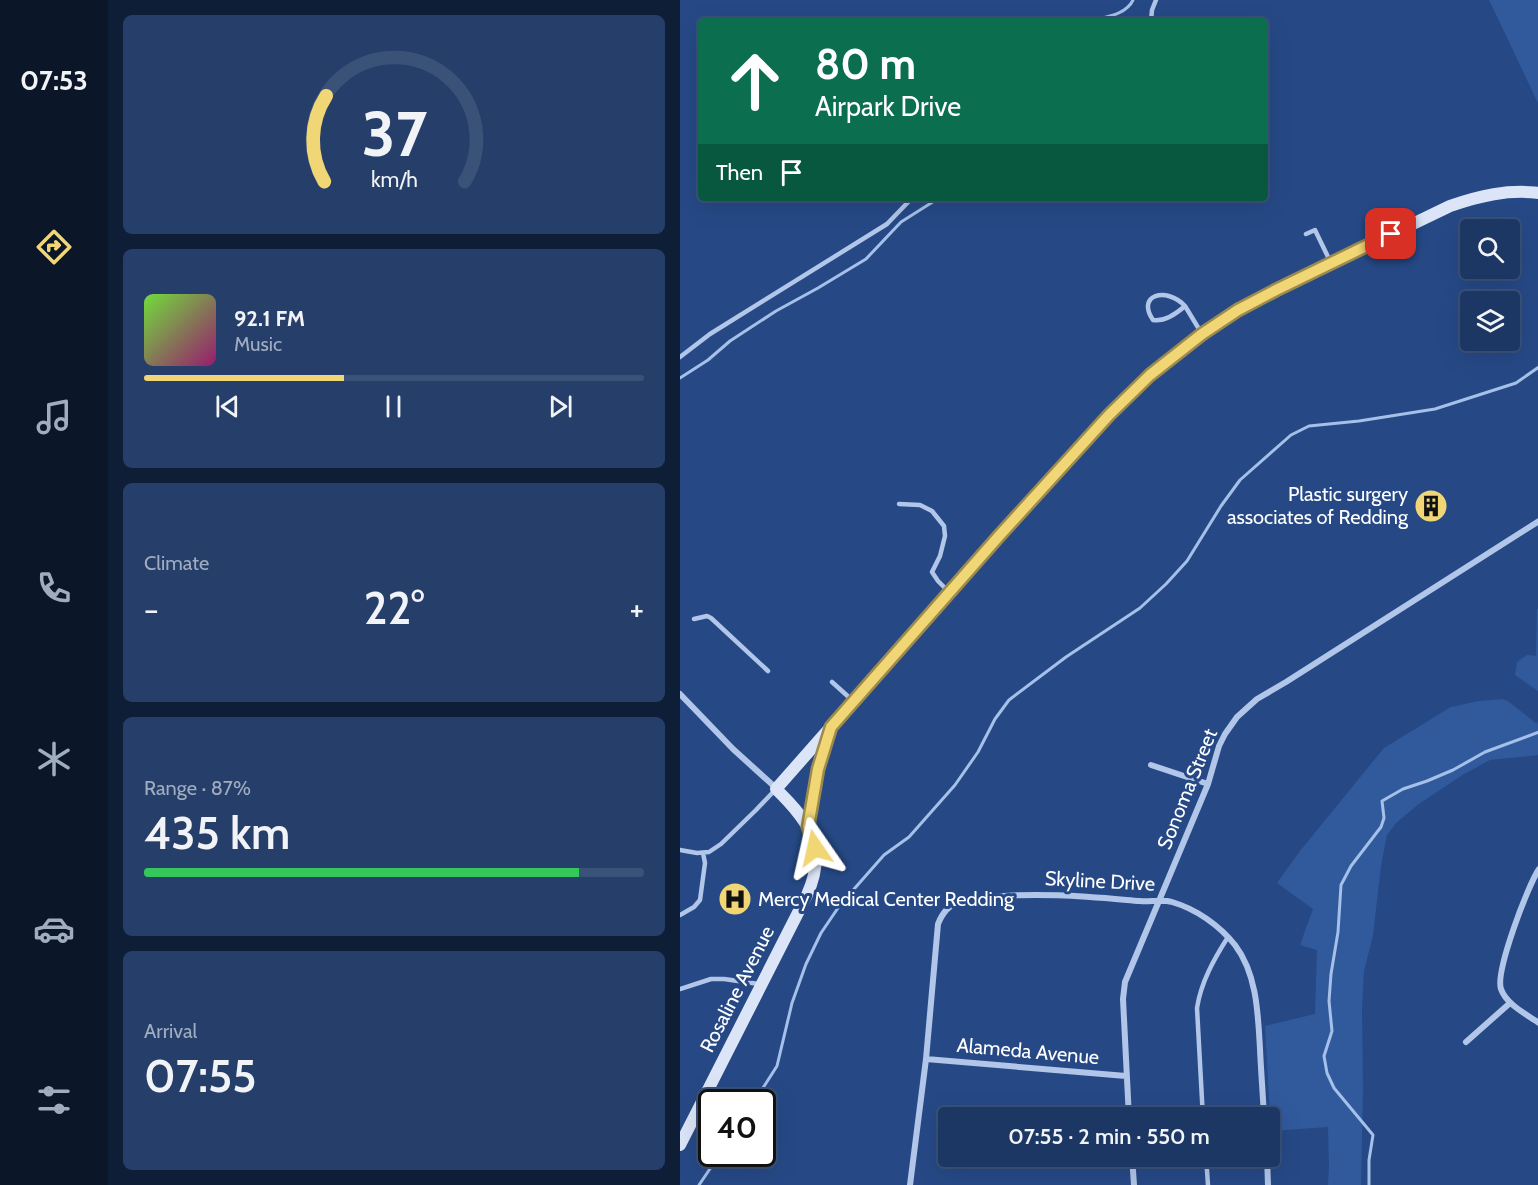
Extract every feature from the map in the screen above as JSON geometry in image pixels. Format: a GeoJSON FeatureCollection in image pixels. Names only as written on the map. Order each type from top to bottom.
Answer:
{"type":"FeatureCollection","features":[{"type":"Feature","properties":{"kind":"street"},"geometry":{"type":"LineString","coordinates":[[680,694],[733,749],[776,789],[999,536],[1123,400],[1150,375],[1202,334],[1238,310],[1276,290],[1450,206],[1497,193],[1538,193]]}},
{"type":"Feature","properties":{"kind":"street","name":"Sonoma Street"},"geometry":{"type":"LineString","coordinates":[[1129,1107],[1123,990],[1133,960],[1208,784],[1219,746],[1225,734],[1237,717],[1257,699],[1538,521]]}},
{"type":"Feature","properties":{"kind":"street"},"geometry":{"type":"LineString","coordinates":[[808,827],[818,769],[831,727]]}},
{"type":"Feature","properties":{"kind":"street"},"geometry":{"type":"LineString","coordinates":[[1151,765],[1208,784]]}},
{"type":"Feature","properties":{"kind":"street","name":"Rosaline Avenue"},"geometry":{"type":"LineString","coordinates":[[680,1145],[812,883],[816,856],[814,840],[802,816],[776,789]]}},
{"type":"Feature","properties":{"kind":"street"},"geometry":{"type":"LineString","coordinates":[[1538,869],[1518,919],[1502,968],[1500,985],[1510,1003],[1538,1023]]}},
{"type":"Feature","properties":{"kind":"street","name":"Skyline Drive"},"geometry":{"type":"LineString","coordinates":[[910,1185],[926,1059],[938,924],[953,904],[963,900],[1017,895],[1068,895],[1170,901],[1217,927],[1228,937],[1245,961],[1254,990],[1259,1025],[1263,1107]]}},
{"type":"Feature","properties":{"kind":"street"},"geometry":{"type":"LineString","coordinates":[[1466,1042],[1510,1003]]}},
{"type":"Feature","properties":{"kind":"street","name":"Alameda Avenue"},"geometry":{"type":"LineString","coordinates":[[926,1059],[1126,1076]]}},
{"type":"Feature","properties":{"kind":"street"},"geometry":{"type":"LineString","coordinates":[[1133,1167],[1134,1185]]}},
{"type":"Feature","properties":{"kind":"street"},"geometry":{"type":"LineString","coordinates":[[1267,1167],[1268,1185]]}},
{"type":"Feature","properties":{"kind":"lane"},"geometry":{"type":"LineString","coordinates":[[1151,18],[1156,0]]}},
{"type":"Feature","properties":{"kind":"lane"},"geometry":{"type":"LineString","coordinates":[[680,357],[710,334],[887,224],[909,201]]}},
{"type":"Feature","properties":{"kind":"lane"},"geometry":{"type":"LineString","coordinates":[[1306,234],[1315,230],[1331,263]]}},
{"type":"Feature","properties":{"kind":"lane"},"geometry":{"type":"LineString","coordinates":[[1185,306],[1174,315],[1158,321],[1153,320],[1148,306],[1151,300],[1159,294],[1174,297],[1185,306],[1202,334]]}},
{"type":"Feature","properties":{"kind":"lane"},"geometry":{"type":"LineString","coordinates":[[899,504],[920,504],[932,511],[944,526],[940,556],[932,572],[950,593]]}},
{"type":"Feature","properties":{"kind":"lane"},"geometry":{"type":"LineString","coordinates":[[694,619],[707,616],[711,618],[768,671]]}},
{"type":"Feature","properties":{"kind":"lane"},"geometry":{"type":"LineString","coordinates":[[832,682],[854,702]]}},
{"type":"Feature","properties":{"kind":"lane"},"geometry":{"type":"LineString","coordinates":[[680,850],[691,853],[708,852],[721,843],[776,789]]}},
{"type":"Feature","properties":{"kind":"lane"},"geometry":{"type":"LineString","coordinates":[[680,915],[694,907],[700,900],[705,863],[703,853]]}},
{"type":"Feature","properties":{"kind":"lane"},"geometry":{"type":"LineString","coordinates":[[1203,1107],[1197,1008],[1199,996],[1213,962],[1228,937]]}},
{"type":"Feature","properties":{"kind":"lane"},"geometry":{"type":"LineString","coordinates":[[680,989],[712,979],[762,984]]}},
{"type":"Feature","properties":{"kind":"lane"},"geometry":{"type":"LineString","coordinates":[[1207,1167],[1208,1185]]}},
{"type":"Feature","properties":{"kind":"shaded area"},"geometry":{"type":"Polygon","coordinates":[[[1489,0],[1538,0],[1538,103],[1492,6],[1489,0]]]}},
{"type":"Feature","properties":{"kind":"shaded area"},"geometry":{"type":"Polygon","coordinates":[[[1538,608],[1538,691],[1515,675],[1517,662],[1527,655],[1536,656],[1538,608]]]}},
{"type":"Feature","properties":{"kind":"shaded area"},"geometry":{"type":"Polygon","coordinates":[[[1503,699],[1537,724],[1538,721],[1538,755],[1490,760],[1420,803],[1396,823],[1387,835],[1373,935],[1364,971],[1361,1185],[1328,1185],[1328,1127],[1280,1130],[1280,1107],[1270,1107],[1265,1026],[1315,1014],[1317,950],[1300,945],[1313,909],[1277,883],[1300,851],[1384,748],[1451,707],[1503,699]]]}},
{"type":"Feature","properties":{"kind":"waterway"},"geometry":{"type":"LineString","coordinates":[[1104,18],[1125,9],[1133,0]]}},
{"type":"Feature","properties":{"kind":"waterway"},"geometry":{"type":"LineString","coordinates":[[680,378],[776,311],[866,259],[901,222],[934,201]]}},
{"type":"Feature","properties":{"kind":"waterway"},"geometry":{"type":"LineString","coordinates":[[762,1089],[777,1066],[792,1003],[806,964],[821,933],[840,905],[884,855],[909,837],[955,785],[1009,700],[1066,657],[1140,608],[1166,584],[1187,561],[1240,480],[1291,435],[1309,426],[1435,409],[1516,383],[1539,367]]}},
{"type":"Feature","properties":{"kind":"waterway"},"geometry":{"type":"LineString","coordinates":[[1369,1185],[1369,1160],[1373,1135],[1334,1088],[1327,1073],[1324,1056],[1332,1031],[1329,1001],[1338,932],[1341,885],[1351,866],[1381,827],[1384,818],[1382,801],[1403,789],[1453,770],[1485,752],[1539,732]]}},
{"type":"Feature","properties":{"kind":"waterway"},"geometry":{"type":"LineString","coordinates":[[699,1185],[711,1167]]}},
{"type":"Feature","properties":{"kind":"place","name":"Plastic surgery associates of Redding"},"geometry":{"type":"Point","coordinates":[1431,506]}},
{"type":"Feature","properties":{"kind":"place","name":"Mercy Medical Center Redding"},"geometry":{"type":"Point","coordinates":[735,899]}},
{"type":"Feature","properties":{"kind":"route"},"geometry":{"type":"LineString","coordinates":[[815,848],[808,827],[818,769],[831,727],[999,536],[1123,400],[1150,375],[1202,334],[1238,310],[1391,234]]}}]}
